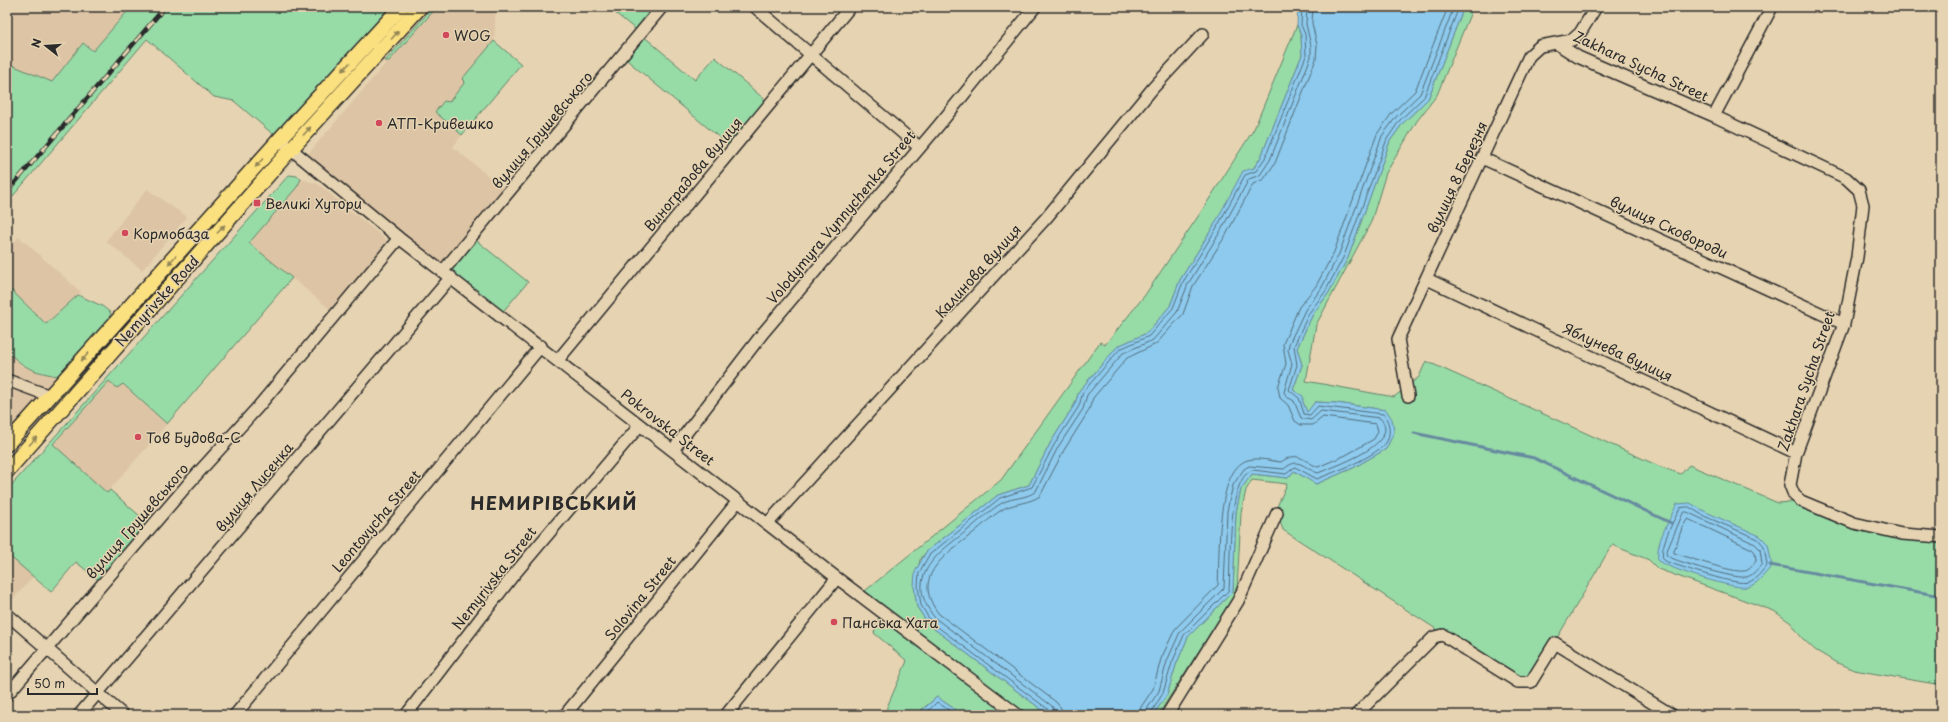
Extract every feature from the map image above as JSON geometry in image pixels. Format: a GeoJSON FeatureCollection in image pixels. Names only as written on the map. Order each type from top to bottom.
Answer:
{"type":"FeatureCollection","features":[{"type":"Feature","properties":{"kind":"main road","name":"Nemyrivske Road"},"geometry":{"type":"LineString","coordinates":[[7,444],[279,140],[401,7]]}},
{"type":"Feature","properties":{"kind":"main road","name":"Nemyrivske Road"},"geometry":{"type":"LineString","coordinates":[[7,471],[291,149],[420,7]]}},
{"type":"Feature","properties":{"kind":"street","name":"вулиця Грушевського"},"geometry":{"type":"LineString","coordinates":[[447,274],[662,7]]}},
{"type":"Feature","properties":{"kind":"street"},"geometry":{"type":"LineString","coordinates":[[755,7],[920,147]]}},
{"type":"Feature","properties":{"kind":"street","name":"Виноградова вулиця"},"geometry":{"type":"LineString","coordinates":[[558,360],[850,7]]}},
{"type":"Feature","properties":{"kind":"street","name":"Volodymyra Vynnychenka Street"},"geometry":{"type":"LineString","coordinates":[[673,450],[763,333],[920,147],[1035,7]]}},
{"type":"Feature","properties":{"kind":"street","name":"вулиця 8 Березня"},"geometry":{"type":"LineString","coordinates":[[1408,396],[1398,339],[1529,56],[1540,46],[1572,40],[1580,33],[1596,7]]}},
{"type":"Feature","properties":{"kind":"street","name":"Zakhara Sycha Street"},"geometry":{"type":"LineString","coordinates":[[1714,116],[1772,7]]}},
{"type":"Feature","properties":{"kind":"street","name":"Калинова вулиця"},"geometry":{"type":"LineString","coordinates":[[768,523],[1047,217],[1152,88],[1203,34]]}},
{"type":"Feature","properties":{"kind":"street","name":"Zakhara Sycha Street"},"geometry":{"type":"LineString","coordinates":[[1556,43],[1578,57],[1714,116],[1846,178],[1859,190],[1863,205],[1857,257],[1844,324],[1796,453],[1790,485],[1794,495],[1801,501],[1869,527],[1902,534],[1941,537]]}},
{"type":"Feature","properties":{"kind":"street","name":"Pokrovska Street"},"geometry":{"type":"LineString","coordinates":[[279,140],[399,238],[541,346],[836,578],[1018,715]]}},
{"type":"Feature","properties":{"kind":"street","name":"вулиця Сковороди"},"geometry":{"type":"LineString","coordinates":[[1482,158],[1844,324]]}},
{"type":"Feature","properties":{"kind":"street","name":"вулиця Грушевського"},"geometry":{"type":"LineString","coordinates":[[7,695],[189,483],[258,407],[399,238]]}},
{"type":"Feature","properties":{"kind":"street","name":"вулиця Лисенка"},"geometry":{"type":"LineString","coordinates":[[79,715],[447,274]]}},
{"type":"Feature","properties":{"kind":"street","name":"Яблунева вулиця"},"geometry":{"type":"LineString","coordinates":[[1426,279],[1796,453]]}},
{"type":"Feature","properties":{"kind":"street","name":"Leontovycha Street"},"geometry":{"type":"LineString","coordinates":[[235,715],[541,346]]}},
{"type":"Feature","properties":{"kind":"street"},"geometry":{"type":"LineString","coordinates":[[7,380],[50,396]]}},
{"type":"Feature","properties":{"kind":"street","name":"Nemyrivska Street"},"geometry":{"type":"LineString","coordinates":[[406,715],[512,577],[640,425]]}},
{"type":"Feature","properties":{"kind":"street","name":"Solovina Street"},"geometry":{"type":"LineString","coordinates":[[565,715],[738,501]]}},
{"type":"Feature","properties":{"kind":"street"},"geometry":{"type":"LineString","coordinates":[[1167,715],[1238,601],[1276,513]]}},
{"type":"Feature","properties":{"kind":"street"},"geometry":{"type":"LineString","coordinates":[[726,715],[836,578]]}},
{"type":"Feature","properties":{"kind":"street"},"geometry":{"type":"LineString","coordinates":[[7,614],[123,715]]}},
{"type":"Feature","properties":{"kind":"street"},"geometry":{"type":"LineString","coordinates":[[1356,715],[1434,637],[1443,635],[1518,682],[1531,682],[1554,643],[1672,715]]}},
{"type":"Feature","properties":{"kind":"shaded area"},"geometry":{"type":"Polygon","coordinates":[[[7,7],[131,7],[93,51],[83,43],[52,82],[7,63],[7,7]]]}},
{"type":"Feature","properties":{"kind":"shaded area"},"geometry":{"type":"Polygon","coordinates":[[[434,7],[496,7],[494,41],[462,79],[465,82],[448,102],[444,101],[435,112],[462,135],[453,147],[509,193],[443,271],[303,160],[434,7]]]}},
{"type":"Feature","properties":{"kind":"shaded area"},"geometry":{"type":"Polygon","coordinates":[[[301,179],[318,184],[389,242],[330,309],[249,243],[297,187],[301,179]]]}},
{"type":"Feature","properties":{"kind":"shaded area"},"geometry":{"type":"Polygon","coordinates":[[[147,189],[187,217],[142,270],[106,241],[147,189]]]}},
{"type":"Feature","properties":{"kind":"shaded area"},"geometry":{"type":"Polygon","coordinates":[[[19,237],[81,292],[46,324],[7,286],[7,250],[19,237]]]}},
{"type":"Feature","properties":{"kind":"shaded area"},"geometry":{"type":"Polygon","coordinates":[[[7,351],[22,366],[61,377],[7,434],[7,351]]]}},
{"type":"Feature","properties":{"kind":"shaded area"},"geometry":{"type":"Polygon","coordinates":[[[109,381],[122,384],[167,424],[107,493],[53,445],[109,381]]]}},
{"type":"Feature","properties":{"kind":"shaded area"},"geometry":{"type":"Polygon","coordinates":[[[7,554],[34,576],[7,606],[7,554]]]}},
{"type":"Feature","properties":{"kind":"green space"},"geometry":{"type":"Polygon","coordinates":[[[131,7],[392,7],[275,136],[234,101],[214,97],[147,39],[7,203],[7,63],[52,82],[83,43],[93,51],[131,7]]]}},
{"type":"Feature","properties":{"kind":"green space"},"geometry":{"type":"Polygon","coordinates":[[[433,7],[437,7],[389,61],[385,61],[433,7]]]}},
{"type":"Feature","properties":{"kind":"green space"},"geometry":{"type":"Polygon","coordinates":[[[608,7],[662,7],[641,34],[608,7]]]}},
{"type":"Feature","properties":{"kind":"green space"},"geometry":{"type":"Polygon","coordinates":[[[1464,7],[1473,7],[1437,95],[1417,121],[1386,173],[1371,222],[1316,325],[1306,381],[1394,397],[1419,377],[1426,361],[1661,467],[1681,474],[1689,465],[1778,503],[1801,501],[1854,523],[1941,537],[1941,685],[1854,670],[1835,662],[1815,650],[1802,638],[1791,623],[1774,611],[1658,569],[1649,560],[1612,545],[1531,682],[1518,682],[1283,530],[1276,509],[1287,484],[1252,480],[1246,490],[1241,513],[1237,591],[1158,715],[1153,715],[1167,695],[1176,665],[1188,637],[1233,591],[1236,512],[1241,489],[1252,474],[1288,478],[1294,471],[1316,484],[1353,468],[1386,449],[1394,432],[1386,410],[1336,403],[1315,402],[1307,413],[1303,402],[1293,390],[1302,365],[1297,348],[1313,314],[1328,294],[1348,258],[1390,141],[1403,123],[1428,99],[1464,7]]]}},
{"type":"Feature","properties":{"kind":"green space"},"geometry":{"type":"Polygon","coordinates":[[[1297,25],[1301,35],[1302,55],[1261,157],[1213,227],[1180,280],[1170,306],[1147,333],[1118,346],[1079,391],[1075,404],[1051,442],[1029,485],[998,495],[926,552],[920,560],[914,586],[917,607],[929,625],[1049,715],[963,715],[937,697],[920,711],[920,715],[886,715],[887,707],[907,661],[874,633],[881,611],[860,595],[1001,480],[1100,342],[1105,345],[1145,295],[1199,215],[1254,129],[1297,25]]]}},
{"type":"Feature","properties":{"kind":"green space"},"geometry":{"type":"Polygon","coordinates":[[[641,34],[695,80],[715,57],[770,104],[733,149],[622,56],[641,34]]]}},
{"type":"Feature","properties":{"kind":"green space"},"geometry":{"type":"Polygon","coordinates":[[[494,41],[521,64],[462,135],[435,112],[444,101],[449,102],[465,82],[462,79],[494,41]]]}},
{"type":"Feature","properties":{"kind":"green space"},"geometry":{"type":"Polygon","coordinates":[[[289,175],[297,176],[301,179],[297,187],[249,243],[292,278],[167,424],[123,384],[117,388],[109,381],[53,444],[107,493],[110,490],[148,523],[98,580],[76,562],[51,592],[7,554],[7,490],[289,175]]]}},
{"type":"Feature","properties":{"kind":"green space"},"geometry":{"type":"Polygon","coordinates":[[[472,237],[528,282],[500,315],[443,271],[472,237]]]}},
{"type":"Feature","properties":{"kind":"green space"},"geometry":{"type":"Polygon","coordinates":[[[7,286],[46,324],[78,295],[102,306],[111,313],[107,322],[61,377],[44,373],[31,369],[20,363],[7,351],[7,286]]]}},
{"type":"Feature","properties":{"kind":"water"},"geometry":{"type":"Polygon","coordinates":[[[1298,7],[1464,7],[1428,99],[1403,123],[1390,141],[1348,258],[1328,294],[1313,314],[1297,348],[1302,365],[1293,390],[1303,396],[1303,402],[1307,412],[1315,402],[1336,403],[1386,410],[1392,419],[1394,432],[1386,449],[1353,468],[1316,484],[1294,471],[1288,478],[1252,474],[1241,489],[1236,512],[1233,591],[1188,637],[1176,665],[1167,695],[1153,715],[1049,715],[929,625],[917,607],[914,586],[915,572],[926,552],[998,495],[1029,485],[1051,442],[1075,404],[1079,391],[1118,346],[1147,333],[1170,306],[1180,280],[1213,227],[1243,171],[1254,168],[1261,157],[1302,55],[1301,35],[1297,25],[1298,7]]]}},
{"type":"Feature","properties":{"kind":"water"},"geometry":{"type":"Polygon","coordinates":[[[1690,503],[1706,512],[1760,536],[1768,544],[1772,566],[1752,586],[1741,587],[1717,582],[1689,574],[1658,561],[1661,540],[1677,504],[1690,503]]]}},
{"type":"Feature","properties":{"kind":"water"},"geometry":{"type":"Polygon","coordinates":[[[937,697],[963,715],[920,715],[920,712],[937,697]]]}},
{"type":"Feature","properties":{"kind":"waterway"},"geometry":{"type":"LineString","coordinates":[[1414,433],[1534,458],[1671,523]]}},
{"type":"Feature","properties":{"kind":"waterway"},"geometry":{"type":"LineString","coordinates":[[1770,565],[1941,596]]}},
{"type":"Feature","properties":{"kind":"railway"},"geometry":{"type":"LineString","coordinates":[[7,192],[165,7]]}},
{"type":"Feature","properties":{"kind":"place","name":"WOG"},"geometry":{"type":"Point","coordinates":[446,35]}},
{"type":"Feature","properties":{"kind":"place","name":"АТП-Кривешко"},"geometry":{"type":"Point","coordinates":[379,123]}},
{"type":"Feature","properties":{"kind":"place","name":"Великі Хутори"},"geometry":{"type":"Point","coordinates":[257,203]}},
{"type":"Feature","properties":{"kind":"place","name":"Кормобаза"},"geometry":{"type":"Point","coordinates":[125,233]}},
{"type":"Feature","properties":{"kind":"place","name":"Тов Будова-С"},"geometry":{"type":"Point","coordinates":[138,437]}},
{"type":"Feature","properties":{"kind":"place","name":"Панська Хата"},"geometry":{"type":"Point","coordinates":[834,622]}},
{"type":"Feature","properties":{"kind":"district","name":"НЕМИРІВСЬКИЙ"},"geometry":{"type":"Point","coordinates":[554,502]}}]}
